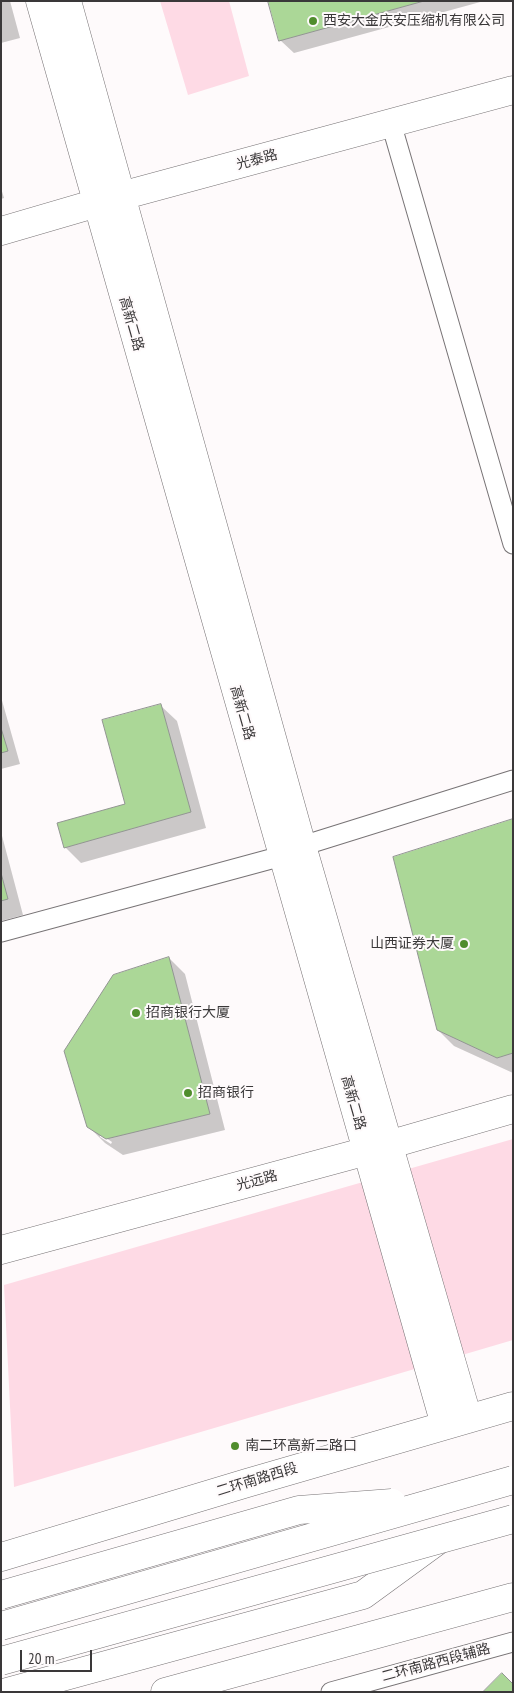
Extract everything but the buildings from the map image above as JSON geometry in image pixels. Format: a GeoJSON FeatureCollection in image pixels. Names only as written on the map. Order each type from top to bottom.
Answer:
{"type":"FeatureCollection","features":[{"type":"Feature","properties":{"kind":"main road","name":"高新二路"},"geometry":{"type":"LineString","coordinates":[[40,1],[109,200],[292,851],[457,1422]]}},
{"type":"Feature","properties":{"kind":"main road","name":"高新二路"},"geometry":{"type":"LineString","coordinates":[[67,1],[109,200]]}},
{"type":"Feature","properties":{"kind":"main road","name":"光泰路"},"geometry":{"type":"LineString","coordinates":[[1,231],[513,90]]}},
{"type":"Feature","properties":{"kind":"main road","name":"光远路"},"geometry":{"type":"LineString","coordinates":[[1,1250],[378,1148],[513,1109]]}},
{"type":"Feature","properties":{"kind":"main road","name":"二环南路西段"},"geometry":{"type":"LineString","coordinates":[[1,1557],[513,1406]]}},
{"type":"Feature","properties":{"kind":"main road"},"geometry":{"type":"LineString","coordinates":[[1,1626],[513,1480]]}},
{"type":"Feature","properties":{"kind":"main road"},"geometry":{"type":"LineString","coordinates":[[1,1595],[299,1510],[446,1499]]}},
{"type":"Feature","properties":{"kind":"main road"},"geometry":{"type":"LineString","coordinates":[[1,1661],[513,1519]]}},
{"type":"Feature","properties":{"kind":"main road"},"geometry":{"type":"LineString","coordinates":[[7,1692],[364,1595],[438,1540]]}},
{"type":"Feature","properties":{"kind":"main road"},"geometry":{"type":"LineString","coordinates":[[165,1692],[513,1597]]}},
{"type":"Feature","properties":{"kind":"street"},"geometry":{"type":"LineString","coordinates":[[391,123],[513,544]]}},
{"type":"Feature","properties":{"kind":"street"},"geometry":{"type":"LineString","coordinates":[[1,932],[292,851],[513,780]]}},
{"type":"Feature","properties":{"kind":"street","name":"二环南路西段辅路"},"geometry":{"type":"LineString","coordinates":[[331,1692],[513,1642]]}},
{"type":"Feature","properties":{"kind":"shaded area"},"geometry":{"type":"Polygon","coordinates":[[[160,1],[229,1],[249,76],[188,95],[160,1]]]}},
{"type":"Feature","properties":{"kind":"shaded area"},"geometry":{"type":"Polygon","coordinates":[[[513,1139],[513,1340],[14,1487],[4,1285],[513,1139]]]}},
{"type":"Feature","properties":{"kind":"place","name":"西安大金庆安压缩机有限公司"},"geometry":{"type":"Point","coordinates":[313,21]}},
{"type":"Feature","properties":{"kind":"place","name":"山西证券大厦"},"geometry":{"type":"Point","coordinates":[464,944]}},
{"type":"Feature","properties":{"kind":"place","name":"招商银行大厦"},"geometry":{"type":"Point","coordinates":[136,1013]}},
{"type":"Feature","properties":{"kind":"place","name":"招商银行"},"geometry":{"type":"Point","coordinates":[188,1093]}},
{"type":"Feature","properties":{"kind":"place","name":"南二环高新二路口"},"geometry":{"type":"Point","coordinates":[235,1446]}}]}
